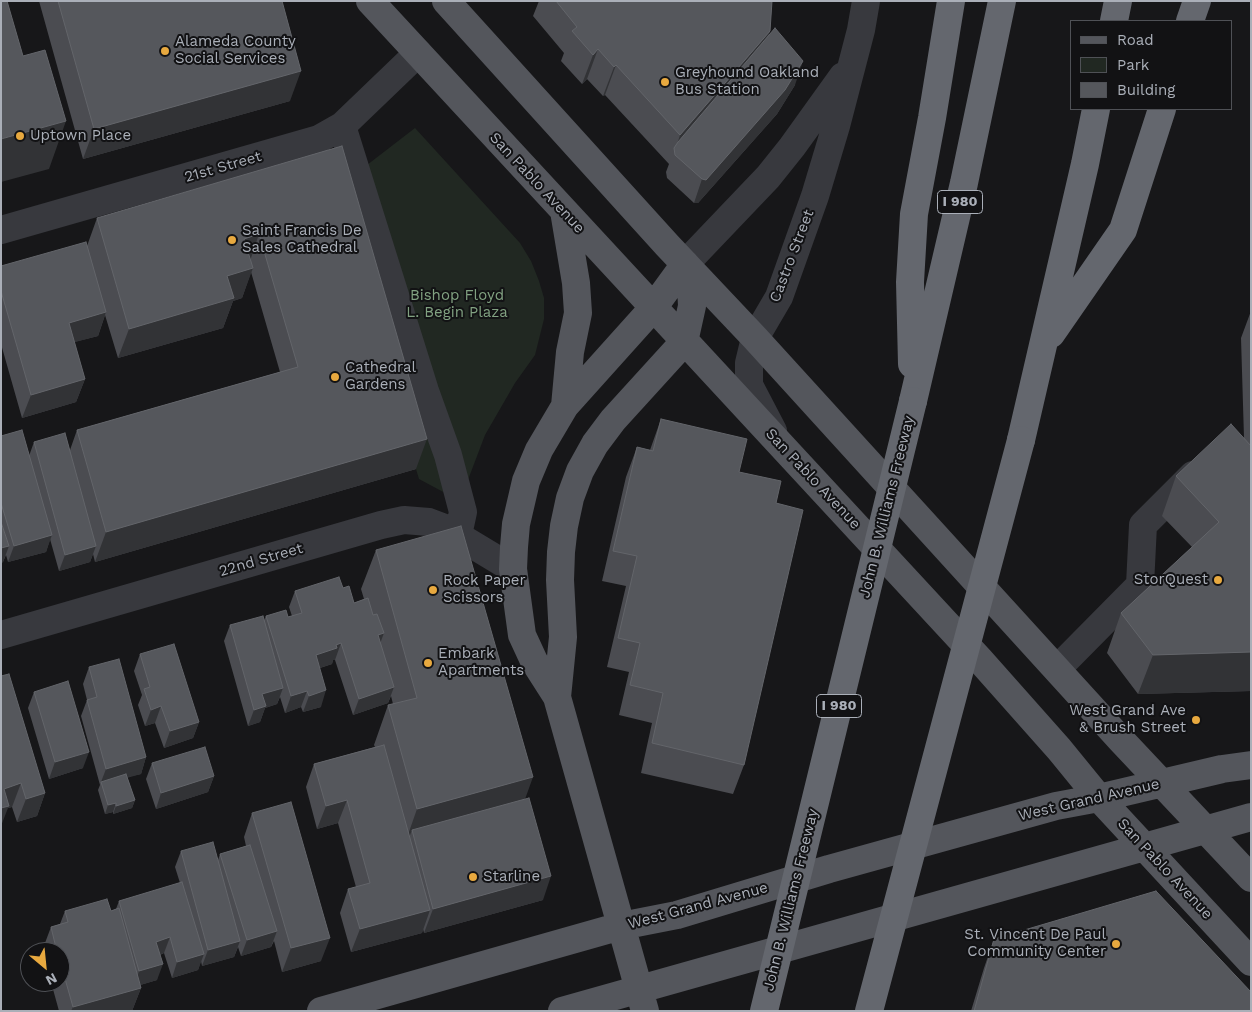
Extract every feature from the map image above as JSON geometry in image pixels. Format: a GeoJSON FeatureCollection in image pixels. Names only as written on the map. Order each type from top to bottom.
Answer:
{"type":"FeatureCollection","features":[{"type":"Feature","properties":{"kind":"highway"},"geometry":{"type":"LineString","coordinates":[[913,401],[910,282],[914,214],[951,1]]}},
{"type":"Feature","properties":{"kind":"highway","name":"John B. Williams Freeway"},"geometry":{"type":"LineString","coordinates":[[764,1011],[913,401],[968,166],[1002,1]]}},
{"type":"Feature","properties":{"kind":"highway"},"geometry":{"type":"LineString","coordinates":[[1114,20],[1118,1]]}},
{"type":"Feature","properties":{"kind":"highway"},"geometry":{"type":"LineString","coordinates":[[1190,20],[1197,1]]}},
{"type":"Feature","properties":{"kind":"highway"},"geometry":{"type":"LineString","coordinates":[[869,1011],[1021,440],[1096,110]]}},
{"type":"Feature","properties":{"kind":"highway"},"geometry":{"type":"LineString","coordinates":[[1043,345],[1123,230],[1162,110]]}},
{"type":"Feature","properties":{"kind":"main road","name":"San Pablo Avenue"},"geometry":{"type":"LineString","coordinates":[[370,1],[980,660],[1059,749],[1099,798],[1251,962]]}},
{"type":"Feature","properties":{"kind":"main road"},"geometry":{"type":"LineString","coordinates":[[446,1],[1162,784],[1251,878]]}},
{"type":"Feature","properties":{"kind":"main road"},"geometry":{"type":"LineString","coordinates":[[564,211],[576,283],[578,313],[570,352],[565,406]]}},
{"type":"Feature","properties":{"kind":"main road"},"geometry":{"type":"LineString","coordinates":[[642,1000],[557,697],[563,637],[560,580],[564,526],[570,498],[580,472],[595,444],[613,420],[684,342],[692,306],[691,286],[685,264]]}},
{"type":"Feature","properties":{"kind":"main road","name":"Castro Street"},"geometry":{"type":"LineString","coordinates":[[557,697],[534,661],[522,634],[516,603],[513,569],[516,524],[526,481],[539,450],[565,406],[653,308],[685,264]]}},
{"type":"Feature","properties":{"kind":"main road","name":"West Grand Avenue"},"geometry":{"type":"LineString","coordinates":[[321,1011],[621,926],[676,915],[1056,806],[1162,784],[1222,769],[1251,765]]}},
{"type":"Feature","properties":{"kind":"main road"},"geometry":{"type":"LineString","coordinates":[[562,1011],[642,1000],[1205,829],[1251,817]]}},
{"type":"Feature","properties":{"kind":"street","name":"Castro Street"},"geometry":{"type":"LineString","coordinates":[[778,440],[749,385],[749,364],[755,338],[779,297],[815,196],[836,126],[861,30],[866,1]]}},
{"type":"Feature","properties":{"kind":"street","name":"21st Street"},"geometry":{"type":"LineString","coordinates":[[1,230],[319,139],[342,126],[418,53]]}},
{"type":"Feature","properties":{"kind":"street","name":"Castro Street"},"geometry":{"type":"LineString","coordinates":[[685,264],[768,176],[792,147],[851,65]]}},
{"type":"Feature","properties":{"kind":"street"},"geometry":{"type":"LineString","coordinates":[[342,126],[425,391],[448,456],[463,512],[458,535]]}},
{"type":"Feature","properties":{"kind":"street"},"geometry":{"type":"LineString","coordinates":[[1057,668],[1140,585],[1143,525],[1211,456]]}},
{"type":"Feature","properties":{"kind":"street","name":"22nd Street"},"geometry":{"type":"LineString","coordinates":[[1,635],[404,520],[429,522],[458,535],[513,569]]}},
{"type":"Feature","properties":{"kind":"green space","name":"Bishop Floyd L. Begin Plaza"},"geometry":{"type":"Polygon","coordinates":[[[415,128],[520,243],[531,261],[544,298],[544,319],[535,355],[515,383],[485,435],[460,501],[419,479],[416,469],[367,165],[415,128]]]}},
{"type":"Feature","properties":{"kind":"building"},"geometry":{"type":"Polygon","coordinates":[[[1,1],[7,1],[23,56],[45,50],[66,121],[1,139],[1,1]]]}},
{"type":"Feature","properties":{"kind":"building","name":"Alameda County Social Services"},"geometry":{"type":"Polygon","coordinates":[[[58,1],[282,1],[301,71],[94,129],[58,1]]]}},
{"type":"Feature","properties":{"kind":"building","name":"Greyhound Oakland Bus Station"},"geometry":{"type":"Polygon","coordinates":[[[556,1],[772,1],[770,31],[680,135],[616,65],[614,67],[598,49],[593,55],[572,31],[577,27],[556,1]]]}},
{"type":"Feature","properties":{"kind":"building"},"geometry":{"type":"Polygon","coordinates":[[[775,28],[803,61],[785,90],[706,180],[702,179],[675,155],[674,148],[775,28]]]}},
{"type":"Feature","properties":{"kind":"building","name":"Cathedral Gardens"},"geometry":{"type":"Polygon","coordinates":[[[342,146],[427,439],[106,532],[77,430],[298,367],[259,234],[244,239],[253,268],[227,276],[234,298],[129,329],[97,218],[342,146]]]}},
{"type":"Feature","properties":{"kind":"building"},"geometry":{"type":"Polygon","coordinates":[[[86,242],[106,312],[69,323],[85,379],[31,395],[1,291],[1,266],[86,242]]]}},
{"type":"Feature","properties":{"kind":"building"},"geometry":{"type":"Polygon","coordinates":[[[661,419],[747,439],[739,472],[781,481],[776,503],[803,510],[744,765],[652,743],[663,693],[630,685],[640,643],[618,638],[637,556],[613,551],[637,447],[653,451],[661,419]]]}},
{"type":"Feature","properties":{"kind":"building","name":"StorQuest"},"geometry":{"type":"Polygon","coordinates":[[[1231,424],[1251,446],[1251,652],[1153,655],[1121,613],[1219,522],[1176,476],[1231,424]]]}},
{"type":"Feature","properties":{"kind":"building"},"geometry":{"type":"Polygon","coordinates":[[[22,430],[52,535],[14,546],[1,503],[1,436],[22,430]]]}},
{"type":"Feature","properties":{"kind":"building"},"geometry":{"type":"Polygon","coordinates":[[[65,433],[96,546],[65,555],[34,442],[65,433]]]}},
{"type":"Feature","properties":{"kind":"building"},"geometry":{"type":"Polygon","coordinates":[[[1,522],[9,546],[1,548],[1,522]]]}},
{"type":"Feature","properties":{"kind":"building","name":"Embark Apartments"},"geometry":{"type":"Polygon","coordinates":[[[461,526],[533,777],[417,809],[388,705],[417,698],[376,550],[461,526]]]}},
{"type":"Feature","properties":{"kind":"building"},"geometry":{"type":"Polygon","coordinates":[[[339,577],[343,588],[349,586],[354,603],[368,598],[373,615],[377,614],[384,633],[378,635],[394,687],[359,699],[341,643],[336,645],[337,648],[316,655],[326,690],[309,696],[307,691],[291,696],[266,616],[286,610],[288,617],[302,613],[295,591],[339,577]]]}},
{"type":"Feature","properties":{"kind":"building"},"geometry":{"type":"Polygon","coordinates":[[[263,616],[283,688],[262,694],[266,706],[254,710],[230,625],[263,616]]]}},
{"type":"Feature","properties":{"kind":"building"},"geometry":{"type":"Polygon","coordinates":[[[174,644],[199,722],[170,731],[161,706],[151,710],[144,689],[150,687],[140,654],[174,644]]]}},
{"type":"Feature","properties":{"kind":"building"},"geometry":{"type":"Polygon","coordinates":[[[119,659],[146,757],[106,769],[87,700],[97,697],[89,667],[119,659]]]}},
{"type":"Feature","properties":{"kind":"building"},"geometry":{"type":"Polygon","coordinates":[[[9,674],[45,793],[26,799],[21,783],[4,789],[9,806],[1,808],[1,676],[9,674]]]}},
{"type":"Feature","properties":{"kind":"building"},"geometry":{"type":"Polygon","coordinates":[[[68,681],[89,752],[55,762],[34,692],[68,681]]]}},
{"type":"Feature","properties":{"kind":"building"},"geometry":{"type":"Polygon","coordinates":[[[384,745],[430,910],[360,929],[348,889],[370,883],[347,800],[326,806],[314,764],[384,745]]]}},
{"type":"Feature","properties":{"kind":"building"},"geometry":{"type":"Polygon","coordinates":[[[205,747],[214,776],[161,793],[152,763],[205,747]]]}},
{"type":"Feature","properties":{"kind":"building"},"geometry":{"type":"Polygon","coordinates":[[[126,774],[135,800],[116,806],[116,803],[108,805],[101,782],[126,774]]]}},
{"type":"Feature","properties":{"kind":"building","name":"Starline"},"geometry":{"type":"Polygon","coordinates":[[[529,798],[551,876],[433,909],[412,830],[529,798]]]}},
{"type":"Feature","properties":{"kind":"building"},"geometry":{"type":"Polygon","coordinates":[[[291,802],[330,938],[291,948],[252,813],[291,802]]]}},
{"type":"Feature","properties":{"kind":"building"},"geometry":{"type":"Polygon","coordinates":[[[213,842],[240,941],[208,950],[181,851],[213,842]]]}},
{"type":"Feature","properties":{"kind":"building"},"geometry":{"type":"Polygon","coordinates":[[[250,845],[277,931],[247,940],[220,854],[250,845]]]}},
{"type":"Feature","properties":{"kind":"building"},"geometry":{"type":"Polygon","coordinates":[[[182,882],[204,954],[177,962],[170,937],[156,942],[163,964],[139,971],[119,901],[182,882]]]}},
{"type":"Feature","properties":{"kind":"building","name":"St. Vincent De Paul Community Center"},"geometry":{"type":"Polygon","coordinates":[[[1156,891],[1251,992],[1251,1011],[974,1011],[994,939],[1156,891]]]}},
{"type":"Feature","properties":{"kind":"building"},"geometry":{"type":"Polygon","coordinates":[[[107,899],[111,911],[119,908],[141,988],[73,1007],[69,992],[70,942],[55,942],[51,927],[68,922],[65,911],[107,899]]]}},
{"type":"Feature","properties":{"kind":"place","name":"Alameda County Social Services"},"geometry":{"type":"Point","coordinates":[165,51]}},
{"type":"Feature","properties":{"kind":"place","name":"Greyhound Oakland Bus Station"},"geometry":{"type":"Point","coordinates":[665,82]}},
{"type":"Feature","properties":{"kind":"place","name":"Uptown Place"},"geometry":{"type":"Point","coordinates":[20,136]}},
{"type":"Feature","properties":{"kind":"place","name":"Saint Francis De Sales Cathedral"},"geometry":{"type":"Point","coordinates":[232,240]}},
{"type":"Feature","properties":{"kind":"place","name":"Cathedral Gardens"},"geometry":{"type":"Point","coordinates":[335,377]}},
{"type":"Feature","properties":{"kind":"place","name":"StorQuest"},"geometry":{"type":"Point","coordinates":[1218,580]}},
{"type":"Feature","properties":{"kind":"place","name":"Rock Paper Scissors"},"geometry":{"type":"Point","coordinates":[433,590]}},
{"type":"Feature","properties":{"kind":"place","name":"Embark Apartments"},"geometry":{"type":"Point","coordinates":[428,663]}},
{"type":"Feature","properties":{"kind":"place","name":"West Grand Ave & Brush Street"},"geometry":{"type":"Point","coordinates":[1196,720]}},
{"type":"Feature","properties":{"kind":"place","name":"Starline"},"geometry":{"type":"Point","coordinates":[473,877]}},
{"type":"Feature","properties":{"kind":"place","name":"St. Vincent De Paul Community Center"},"geometry":{"type":"Point","coordinates":[1116,944]}}]}
